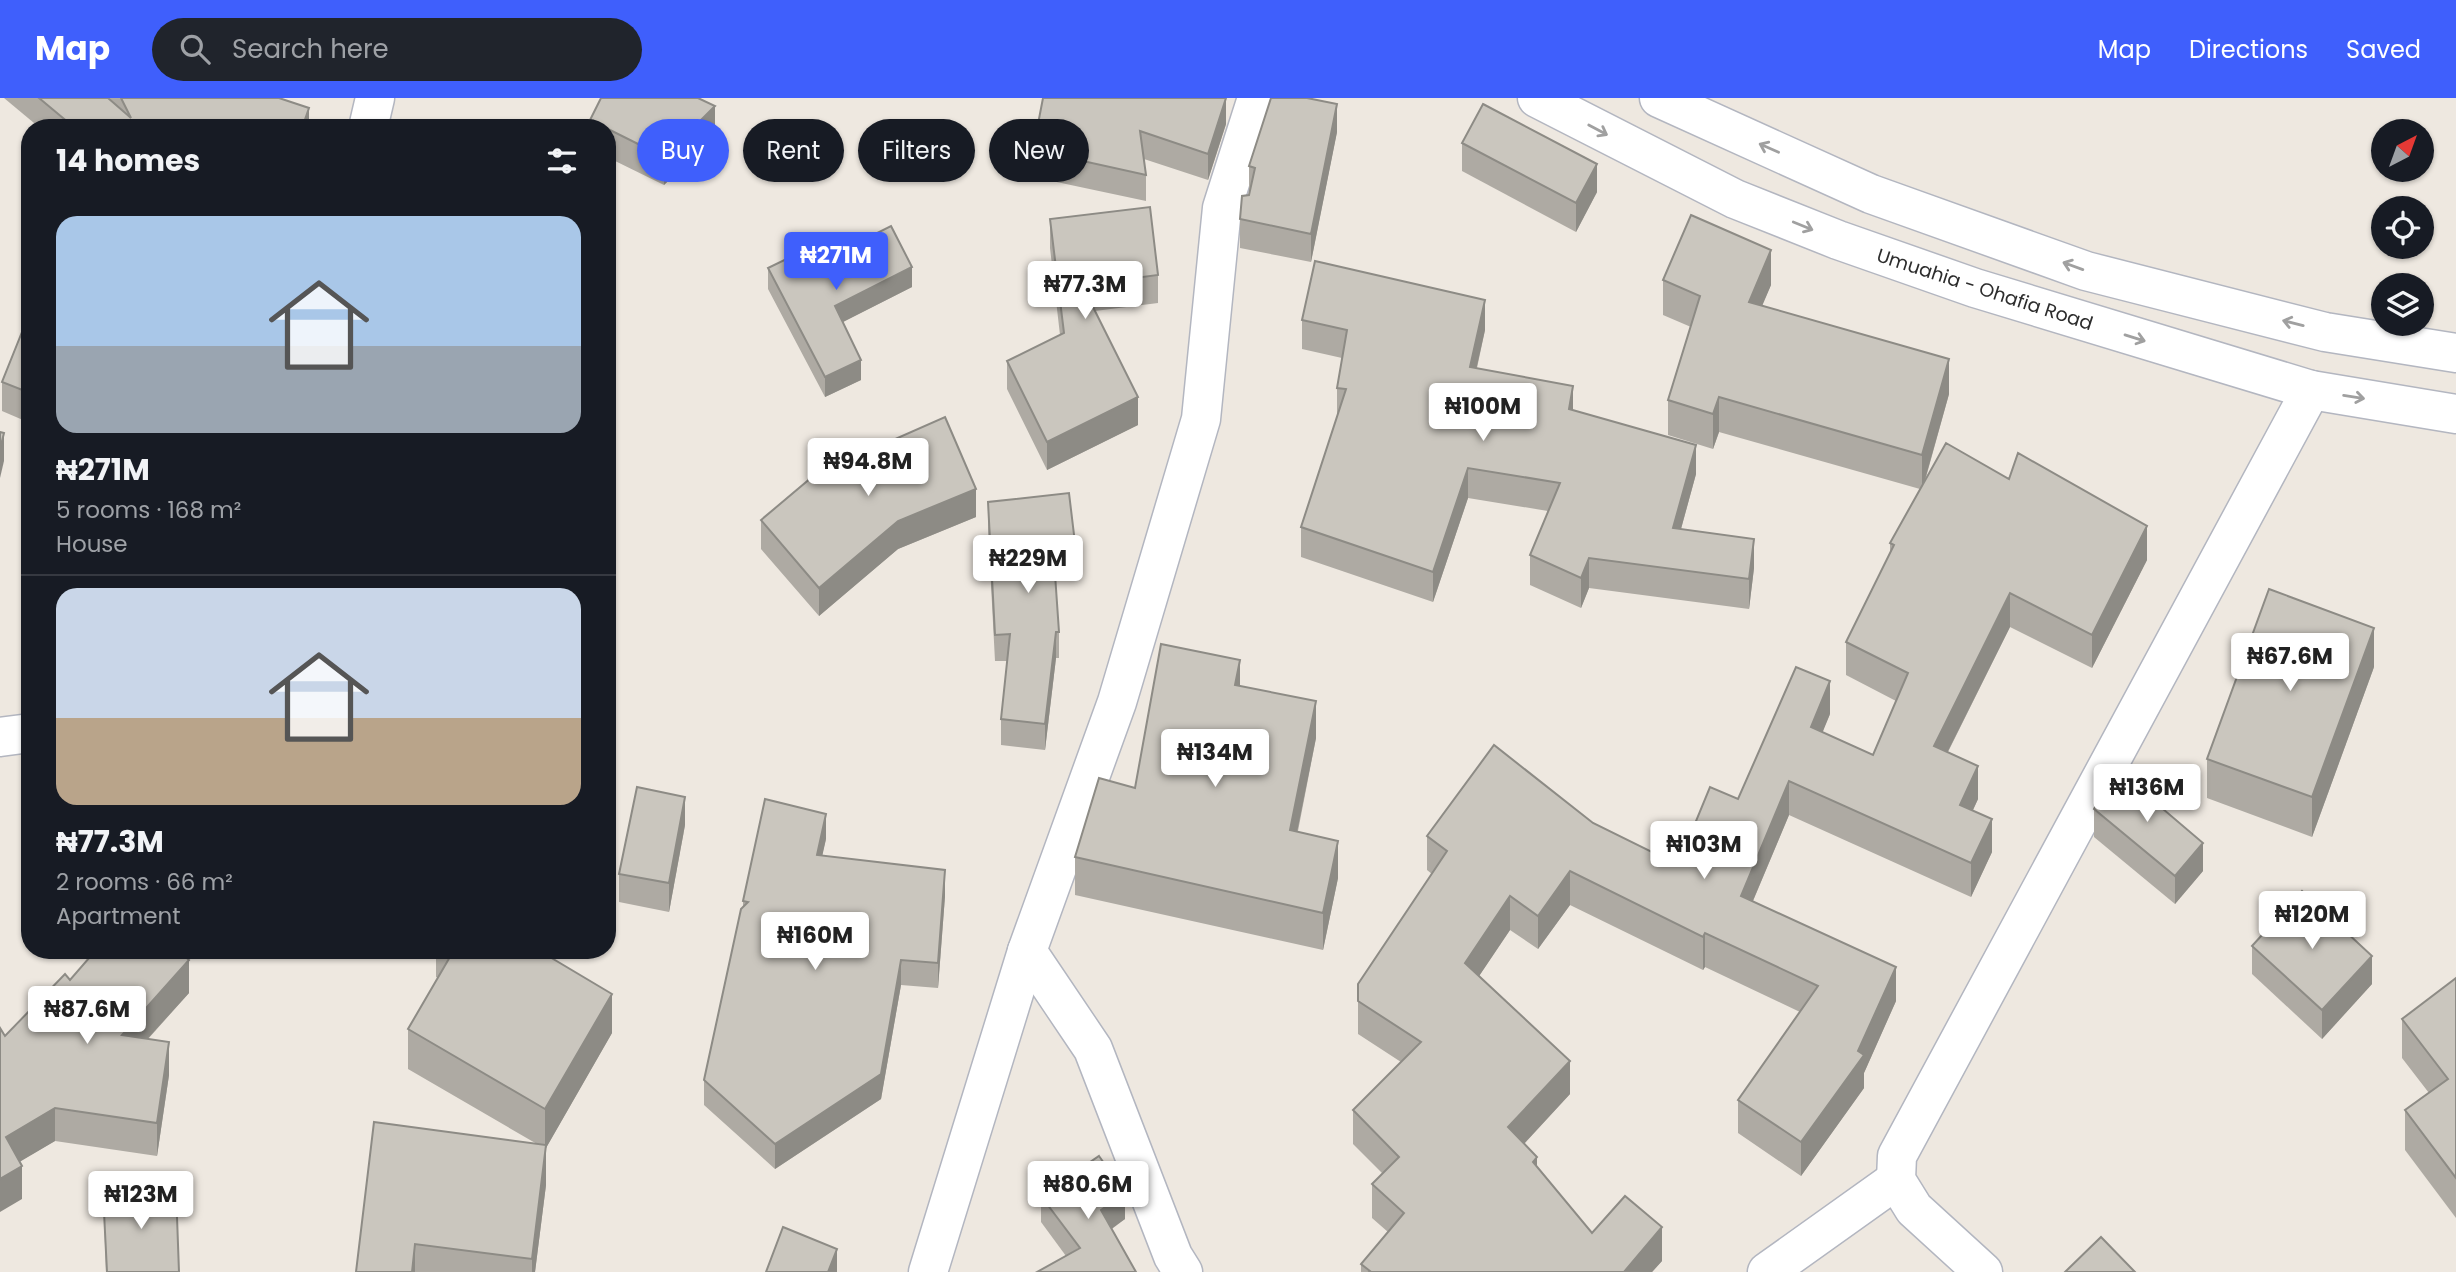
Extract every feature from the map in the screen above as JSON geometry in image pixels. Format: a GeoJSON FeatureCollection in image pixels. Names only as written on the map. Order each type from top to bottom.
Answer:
{"type":"FeatureCollection","features":[{"type":"Feature","properties":{"kind":"street"},"geometry":{"type":"LineString","coordinates":[[370,119],[375,98]]}},
{"type":"Feature","properties":{"kind":"street"},"geometry":{"type":"LineString","coordinates":[[928,1272],[1027,951],[1117,702],[1201,419],[1222,208],[1257,98]]}},
{"type":"Feature","properties":{"kind":"street","name":"Umuahia - Ohafia Road"},"geometry":{"type":"LineString","coordinates":[[1537,98],[1735,199],[1838,240],[1975,288],[2311,390],[2456,414]]}},
{"type":"Feature","properties":{"kind":"street"},"geometry":{"type":"LineString","coordinates":[[1659,98],[1871,194],[2087,271],[2325,331],[2456,353]]}},
{"type":"Feature","properties":{"kind":"street"},"geometry":{"type":"LineString","coordinates":[[1983,1272],[1914,1209],[1896,1180],[1897,1156],[2311,390]]}},
{"type":"Feature","properties":{"kind":"street"},"geometry":{"type":"LineString","coordinates":[[0,737],[21,734]]}},
{"type":"Feature","properties":{"kind":"street"},"geometry":{"type":"LineString","coordinates":[[1027,951],[1093,1049],[1172,1256],[1183,1272]]}},
{"type":"Feature","properties":{"kind":"street"},"geometry":{"type":"LineString","coordinates":[[1768,1272],[1896,1180]]}},
{"type":"Feature","properties":{"kind":"building"},"geometry":{"type":"Polygon","coordinates":[[[39,98],[108,98],[131,118],[121,98],[279,98],[309,108],[305,119],[64,119],[39,98]]]}},
{"type":"Feature","properties":{"kind":"building"},"geometry":{"type":"Polygon","coordinates":[[[601,98],[698,98],[715,106],[702,119],[637,119],[637,144],[616,133],[616,119],[590,119],[601,98]]]}},
{"type":"Feature","properties":{"kind":"building"},"geometry":{"type":"Polygon","coordinates":[[[1043,98],[1226,98],[1208,154],[1140,131],[1146,175],[1089,162],[1089,119],[1039,119],[1043,98]]]}},
{"type":"Feature","properties":{"kind":"building"},"geometry":{"type":"Polygon","coordinates":[[[1271,98],[1307,98],[1337,104],[1311,234],[1240,219],[1242,196],[1249,195],[1255,168],[1249,166],[1271,98]]]}},
{"type":"Feature","properties":{"kind":"building"},"geometry":{"type":"Polygon","coordinates":[[[1483,104],[1597,164],[1576,203],[1462,143],[1483,104]]]}},
{"type":"Feature","properties":{"kind":"building"},"geometry":{"type":"Polygon","coordinates":[[[1150,207],[1158,275],[1082,285],[1138,397],[1047,442],[1007,361],[1064,333],[1050,219],[1150,207]]]}},
{"type":"Feature","properties":{"kind":"building"},"geometry":{"type":"Polygon","coordinates":[[[1691,215],[1771,250],[1749,302],[1949,359],[1922,455],[1719,397],[1713,414],[1668,400],[1700,296],[1663,280],[1691,215]]]}},
{"type":"Feature","properties":{"kind":"building"},"geometry":{"type":"Polygon","coordinates":[[[891,226],[912,267],[835,306],[861,360],[825,377],[768,268],[805,250],[813,265],[891,226]]]}},
{"type":"Feature","properties":{"kind":"building"},"geometry":{"type":"Polygon","coordinates":[[[1315,261],[1485,300],[1470,367],[1573,386],[1569,409],[1696,445],[1673,528],[1754,539],[1749,579],[1589,558],[1581,578],[1530,555],[1560,483],[1468,468],[1433,572],[1301,527],[1346,389],[1337,388],[1347,330],[1302,320],[1315,261]]]}},
{"type":"Feature","properties":{"kind":"building"},"geometry":{"type":"Polygon","coordinates":[[[21,334],[21,389],[2,382],[21,334]]]}},
{"type":"Feature","properties":{"kind":"building"},"geometry":{"type":"Polygon","coordinates":[[[945,417],[976,489],[898,521],[819,588],[761,520],[843,451],[850,459],[945,417]]]}},
{"type":"Feature","properties":{"kind":"building"},"geometry":{"type":"Polygon","coordinates":[[[0,432],[4,433],[0,449],[0,432]]]}},
{"type":"Feature","properties":{"kind":"building"},"geometry":{"type":"Polygon","coordinates":[[[1946,443],[2009,479],[2018,453],[2147,526],[2092,635],[2010,593],[1934,746],[1978,766],[1960,805],[1992,819],[1971,863],[1789,781],[1741,896],[1896,967],[1858,1051],[1864,1055],[1801,1142],[1738,1100],[1818,986],[1705,933],[1703,937],[1570,871],[1538,916],[1510,896],[1465,963],[1570,1061],[1508,1127],[1537,1157],[1533,1162],[1592,1233],[1625,1196],[1662,1227],[1624,1272],[1369,1272],[1361,1264],[1404,1213],[1372,1184],[1399,1157],[1353,1110],[1421,1042],[1358,1001],[1358,984],[1447,851],[1427,836],[1494,745],[1593,823],[1678,865],[1710,787],[1738,799],[1796,667],[1830,681],[1811,727],[1873,755],[1908,673],[1846,642],[1894,545],[1890,543],[1946,443]]]}},
{"type":"Feature","properties":{"kind":"building"},"geometry":{"type":"Polygon","coordinates":[[[1069,493],[1075,543],[1053,545],[1059,632],[1056,632],[1045,724],[1001,719],[1010,634],[995,635],[988,502],[1069,493]]]}},
{"type":"Feature","properties":{"kind":"building"},"geometry":{"type":"Polygon","coordinates":[[[2269,589],[2374,628],[2312,797],[2207,759],[2269,589]]]}},
{"type":"Feature","properties":{"kind":"building"},"geometry":{"type":"Polygon","coordinates":[[[1161,644],[1240,660],[1235,685],[1316,701],[1290,830],[1338,841],[1323,913],[1075,857],[1099,778],[1135,788],[1161,644]]]}},
{"type":"Feature","properties":{"kind":"building"},"geometry":{"type":"Polygon","coordinates":[[[2116,769],[2203,843],[2175,876],[2094,809],[2116,769]]]}},
{"type":"Feature","properties":{"kind":"building"},"geometry":{"type":"Polygon","coordinates":[[[637,787],[685,797],[669,883],[619,874],[637,787]]]}},
{"type":"Feature","properties":{"kind":"building"},"geometry":{"type":"Polygon","coordinates":[[[765,799],[826,814],[817,855],[945,870],[938,963],[901,960],[881,1074],[775,1144],[704,1080],[741,909],[748,902],[743,901],[765,799]]]}},
{"type":"Feature","properties":{"kind":"building"},"geometry":{"type":"Polygon","coordinates":[[[2302,891],[2372,956],[2322,1010],[2252,946],[2302,891]]]}},
{"type":"Feature","properties":{"kind":"building"},"geometry":{"type":"Polygon","coordinates":[[[88,959],[189,960],[122,1035],[169,1042],[157,1123],[55,1108],[6,1137],[22,1166],[0,1179],[0,1028],[5,1036],[65,974],[70,980],[88,959]]]}},
{"type":"Feature","properties":{"kind":"building"},"geometry":{"type":"Polygon","coordinates":[[[449,959],[553,959],[612,994],[545,1109],[408,1029],[449,959]]]}},
{"type":"Feature","properties":{"kind":"building"},"geometry":{"type":"Polygon","coordinates":[[[2456,978],[2456,1178],[2405,1110],[2448,1079],[2402,1019],[2456,978]]]}},
{"type":"Feature","properties":{"kind":"building"},"geometry":{"type":"Polygon","coordinates":[[[374,1122],[546,1145],[532,1259],[415,1244],[412,1272],[356,1272],[374,1122]]]}},
{"type":"Feature","properties":{"kind":"building"},"geometry":{"type":"Polygon","coordinates":[[[1099,1156],[1125,1193],[1101,1210],[1136,1272],[1037,1272],[1080,1248],[1041,1196],[1099,1156]]]}},
{"type":"Feature","properties":{"kind":"building"},"geometry":{"type":"Polygon","coordinates":[[[176,1189],[179,1272],[107,1272],[103,1192],[176,1189]]]}},
{"type":"Feature","properties":{"kind":"building"},"geometry":{"type":"Polygon","coordinates":[[[783,1227],[837,1249],[828,1272],[766,1272],[783,1227]]]}},
{"type":"Feature","properties":{"kind":"building"},"geometry":{"type":"Polygon","coordinates":[[[2101,1237],[2135,1272],[2065,1272],[2101,1237]]]}}]}
